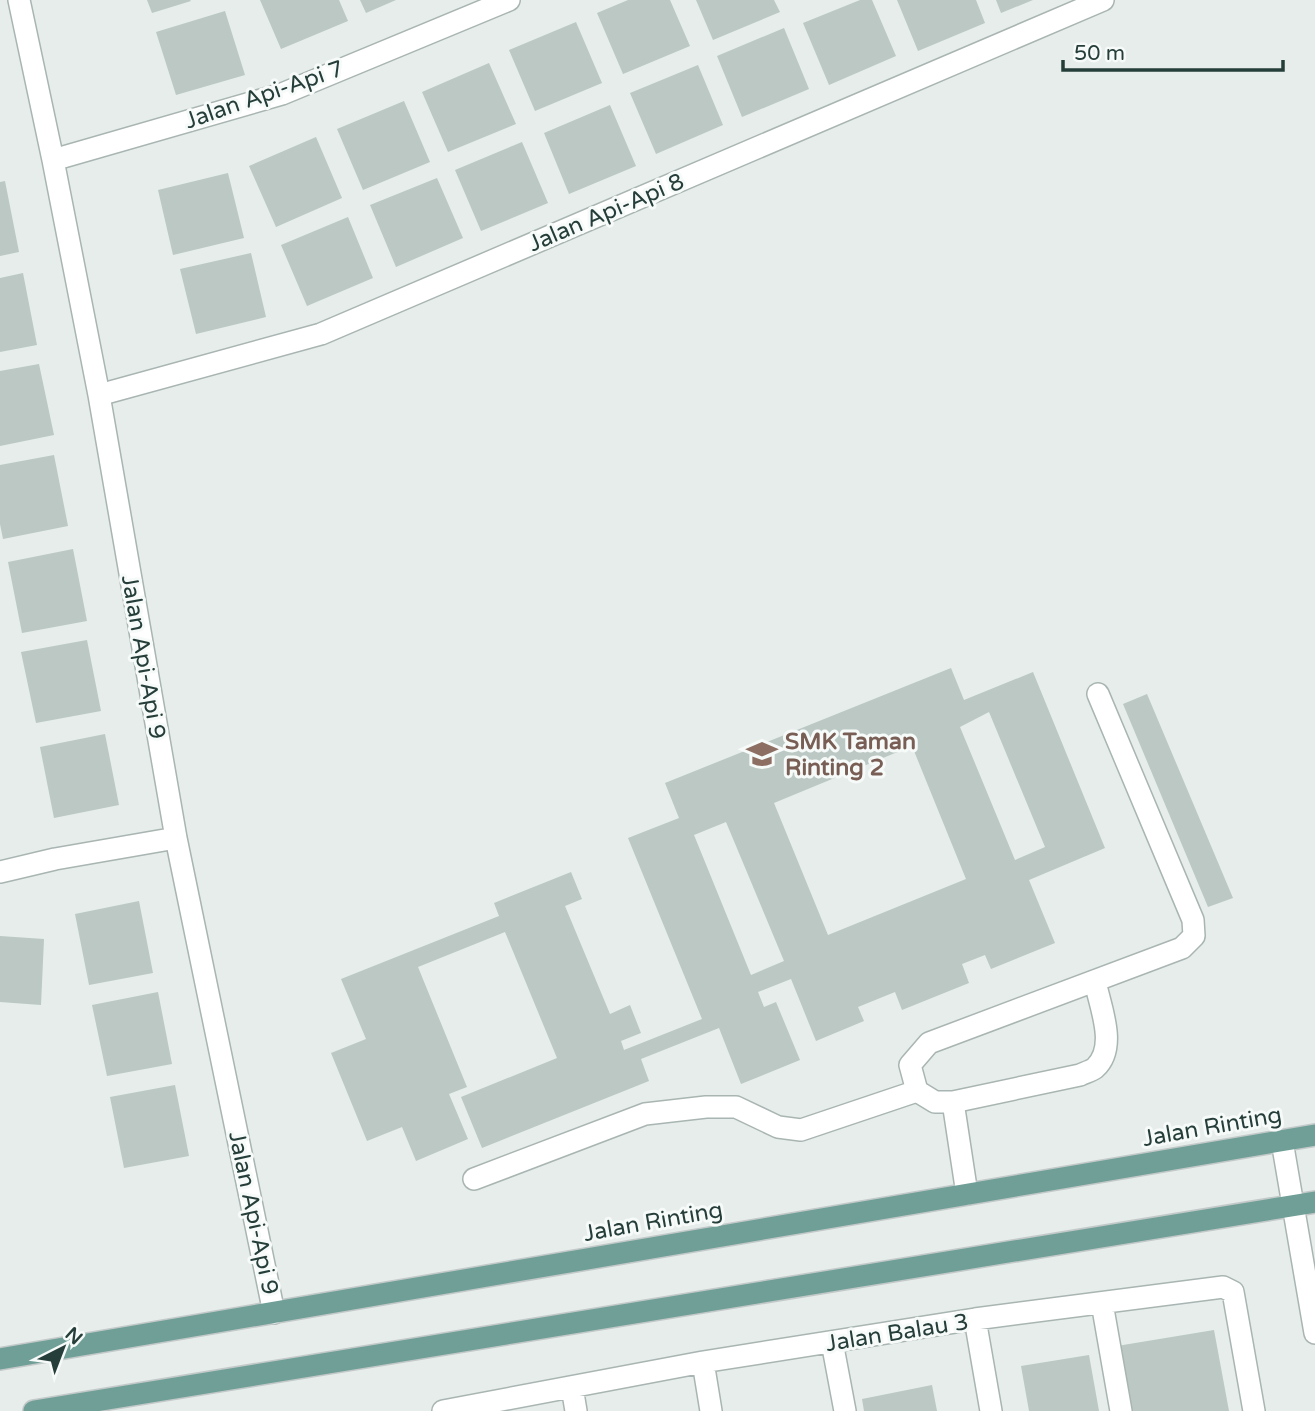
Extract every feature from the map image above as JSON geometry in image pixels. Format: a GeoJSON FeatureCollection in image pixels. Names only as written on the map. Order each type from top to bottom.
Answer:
{"type":"FeatureCollection","features":[{"type":"Feature","properties":{"kind":"main road","name":"Jalan Rinting"},"geometry":{"type":"LineString","coordinates":[[0,1359],[1315,1135]]}},
{"type":"Feature","properties":{"kind":"main road"},"geometry":{"type":"LineString","coordinates":[[34,1411],[1315,1202]]}},
{"type":"Feature","properties":{"kind":"street","name":"Jalan Api-Api 9"},"geometry":{"type":"LineString","coordinates":[[19,0],[99,395],[176,838],[274,1313]]}},
{"type":"Feature","properties":{"kind":"street","name":"Jalan Api-Api 7"},"geometry":{"type":"LineString","coordinates":[[53,160],[282,94],[509,0]]}},
{"type":"Feature","properties":{"kind":"street","name":"Jalan Api-Api 8"},"geometry":{"type":"LineString","coordinates":[[99,395],[321,334],[1103,0]]}},
{"type":"Feature","properties":{"kind":"street"},"geometry":{"type":"LineString","coordinates":[[1095,981],[1107,1040],[1105,1054],[1094,1069],[1080,1075],[953,1102],[935,1102],[917,1091],[910,1065],[929,1043],[1189,944],[1195,928],[1098,694]]}},
{"type":"Feature","properties":{"kind":"street"},"geometry":{"type":"LineString","coordinates":[[0,872],[55,859],[176,838]]}},
{"type":"Feature","properties":{"kind":"street"},"geometry":{"type":"LineString","coordinates":[[474,1179],[645,1114],[706,1107],[736,1107],[778,1127],[801,1130],[917,1091]]}},
{"type":"Feature","properties":{"kind":"street"},"geometry":{"type":"LineString","coordinates":[[953,1102],[967,1194]]}},
{"type":"Feature","properties":{"kind":"street"},"geometry":{"type":"LineString","coordinates":[[1282,1142],[1315,1333]]}},
{"type":"Feature","properties":{"kind":"street","name":"Jalan Balau 3"},"geometry":{"type":"LineString","coordinates":[[443,1411],[703,1363],[975,1319],[1223,1287],[1233,1292],[1254,1411]]}},
{"type":"Feature","properties":{"kind":"street"},"geometry":{"type":"LineString","coordinates":[[1102,1303],[1121,1411]]}},
{"type":"Feature","properties":{"kind":"street"},"geometry":{"type":"LineString","coordinates":[[975,1319],[991,1411]]}},
{"type":"Feature","properties":{"kind":"street"},"geometry":{"type":"LineString","coordinates":[[832,1342],[845,1411]]}},
{"type":"Feature","properties":{"kind":"street"},"geometry":{"type":"LineString","coordinates":[[703,1363],[711,1411]]}},
{"type":"Feature","properties":{"kind":"street"},"geometry":{"type":"LineString","coordinates":[[572,1387],[576,1411]]}},
{"type":"Feature","properties":{"kind":"building"},"geometry":{"type":"Polygon","coordinates":[[[147,0],[190,0],[191,1],[152,13],[147,0]]]}},
{"type":"Feature","properties":{"kind":"building"},"geometry":{"type":"Polygon","coordinates":[[[260,0],[339,0],[348,21],[281,49],[260,0]]]}},
{"type":"Feature","properties":{"kind":"building"},"geometry":{"type":"Polygon","coordinates":[[[360,0],[396,0],[366,13],[360,0]]]}},
{"type":"Feature","properties":{"kind":"building"},"geometry":{"type":"Polygon","coordinates":[[[628,0],[670,0],[690,46],[623,74],[597,13],[628,0]]]}},
{"type":"Feature","properties":{"kind":"building"},"geometry":{"type":"Polygon","coordinates":[[[696,0],[774,0],[780,12],[713,40],[696,0]]]}},
{"type":"Feature","properties":{"kind":"building"},"geometry":{"type":"Polygon","coordinates":[[[860,0],[872,0],[896,56],[829,85],[803,23],[860,0]]]}},
{"type":"Feature","properties":{"kind":"building"},"geometry":{"type":"Polygon","coordinates":[[[897,0],[976,0],[985,23],[918,51],[897,0]]]}},
{"type":"Feature","properties":{"kind":"building"},"geometry":{"type":"Polygon","coordinates":[[[996,0],[1033,0],[1001,13],[996,0]]]}},
{"type":"Feature","properties":{"kind":"building"},"geometry":{"type":"Polygon","coordinates":[[[225,11],[245,75],[176,95],[156,32],[225,11]]]}},
{"type":"Feature","properties":{"kind":"building"},"geometry":{"type":"Polygon","coordinates":[[[576,22],[602,83],[535,111],[509,50],[576,22]]]}},
{"type":"Feature","properties":{"kind":"building"},"geometry":{"type":"Polygon","coordinates":[[[784,28],[809,89],[742,117],[717,56],[784,28]]]}},
{"type":"Feature","properties":{"kind":"building"},"geometry":{"type":"Polygon","coordinates":[[[489,63],[516,124],[448,152],[422,92],[489,63]]]}},
{"type":"Feature","properties":{"kind":"building"},"geometry":{"type":"Polygon","coordinates":[[[698,65],[723,125],[656,154],[630,93],[698,65]]]}},
{"type":"Feature","properties":{"kind":"building"},"geometry":{"type":"Polygon","coordinates":[[[404,101],[430,162],[363,190],[337,129],[404,101]]]}},
{"type":"Feature","properties":{"kind":"building"},"geometry":{"type":"Polygon","coordinates":[[[610,105],[636,166],[569,194],[544,133],[610,105]]]}},
{"type":"Feature","properties":{"kind":"building"},"geometry":{"type":"Polygon","coordinates":[[[316,137],[342,198],[276,227],[249,166],[316,137]]]}},
{"type":"Feature","properties":{"kind":"building"},"geometry":{"type":"Polygon","coordinates":[[[522,142],[548,203],[481,231],[455,170],[522,142]]]}},
{"type":"Feature","properties":{"kind":"building"},"geometry":{"type":"Polygon","coordinates":[[[228,173],[244,238],[173,255],[158,190],[228,173]]]}},
{"type":"Feature","properties":{"kind":"building"},"geometry":{"type":"Polygon","coordinates":[[[437,178],[463,238],[396,267],[370,205],[437,178]]]}},
{"type":"Feature","properties":{"kind":"building"},"geometry":{"type":"Polygon","coordinates":[[[5,181],[19,252],[0,256],[0,182],[5,181]]]}},
{"type":"Feature","properties":{"kind":"building"},"geometry":{"type":"Polygon","coordinates":[[[348,217],[373,278],[307,306],[281,245],[348,217]]]}},
{"type":"Feature","properties":{"kind":"building"},"geometry":{"type":"Polygon","coordinates":[[[251,253],[266,317],[196,334],[180,269],[251,253]]]}},
{"type":"Feature","properties":{"kind":"building"},"geometry":{"type":"Polygon","coordinates":[[[23,273],[37,345],[0,352],[0,278],[23,273]]]}},
{"type":"Feature","properties":{"kind":"building"},"geometry":{"type":"Polygon","coordinates":[[[39,364],[54,435],[0,446],[0,371],[39,364]]]}},
{"type":"Feature","properties":{"kind":"building"},"geometry":{"type":"Polygon","coordinates":[[[54,455],[68,526],[3,539],[0,524],[0,465],[54,455]]]}},
{"type":"Feature","properties":{"kind":"building"},"geometry":{"type":"Polygon","coordinates":[[[73,549],[87,621],[22,633],[8,562],[73,549]]]}},
{"type":"Feature","properties":{"kind":"building"},"geometry":{"type":"Polygon","coordinates":[[[87,640],[101,711],[36,723],[21,652],[87,640]]]}},
{"type":"Feature","properties":{"kind":"building"},"geometry":{"type":"Polygon","coordinates":[[[951,668],[964,700],[1033,672],[1105,848],[1029,880],[1055,943],[991,969],[985,955],[962,964],[969,983],[902,1010],[895,992],[858,1007],[864,1021],[816,1041],[791,979],[758,992],[764,1007],[776,1002],[800,1060],[741,1084],[719,1028],[641,1059],[649,1081],[482,1148],[461,1097],[557,1058],[505,932],[418,967],[467,1087],[449,1094],[468,1139],[416,1161],[402,1127],[367,1141],[331,1053],[366,1039],[341,979],[499,916],[494,903],[571,872],[582,899],[565,906],[610,1014],[630,1005],[641,1033],[621,1041],[624,1050],[702,1019],[628,838],[679,818],[665,783],[951,668]],[[989,712],[960,727],[1015,860],[1045,847],[989,712]],[[912,746],[774,803],[828,935],[966,879],[912,746]],[[726,822],[694,835],[751,975],[784,961],[726,822]]]}},
{"type":"Feature","properties":{"kind":"building"},"geometry":{"type":"Polygon","coordinates":[[[1147,694],[1233,898],[1208,907],[1123,704],[1147,694]]]}},
{"type":"Feature","properties":{"kind":"building"},"geometry":{"type":"Polygon","coordinates":[[[105,734],[119,805],[54,818],[40,747],[105,734]]]}},
{"type":"Feature","properties":{"kind":"building"},"geometry":{"type":"Polygon","coordinates":[[[139,901],[153,973],[89,985],[75,914],[139,901]]]}},
{"type":"Feature","properties":{"kind":"building"},"geometry":{"type":"Polygon","coordinates":[[[0,936],[44,939],[41,1005],[0,1002],[0,936]]]}},
{"type":"Feature","properties":{"kind":"building"},"geometry":{"type":"Polygon","coordinates":[[[158,992],[172,1064],[107,1076],[92,1005],[158,992]]]}},
{"type":"Feature","properties":{"kind":"building"},"geometry":{"type":"Polygon","coordinates":[[[175,1085],[189,1156],[124,1168],[110,1097],[175,1085]]]}},
{"type":"Feature","properties":{"kind":"building"},"geometry":{"type":"Polygon","coordinates":[[[1214,1330],[1229,1411],[1129,1411],[1117,1346],[1214,1330]]]}},
{"type":"Feature","properties":{"kind":"building"},"geometry":{"type":"Polygon","coordinates":[[[1089,1355],[1099,1411],[1029,1411],[1021,1366],[1089,1355]]]}},
{"type":"Feature","properties":{"kind":"building"},"geometry":{"type":"Polygon","coordinates":[[[932,1385],[937,1411],[864,1411],[862,1399],[932,1385]]]}},
{"type":"Feature","properties":{"kind":"place","name":"SMK Taman Rinting 2"},"geometry":{"type":"Point","coordinates":[762,754]}}]}
